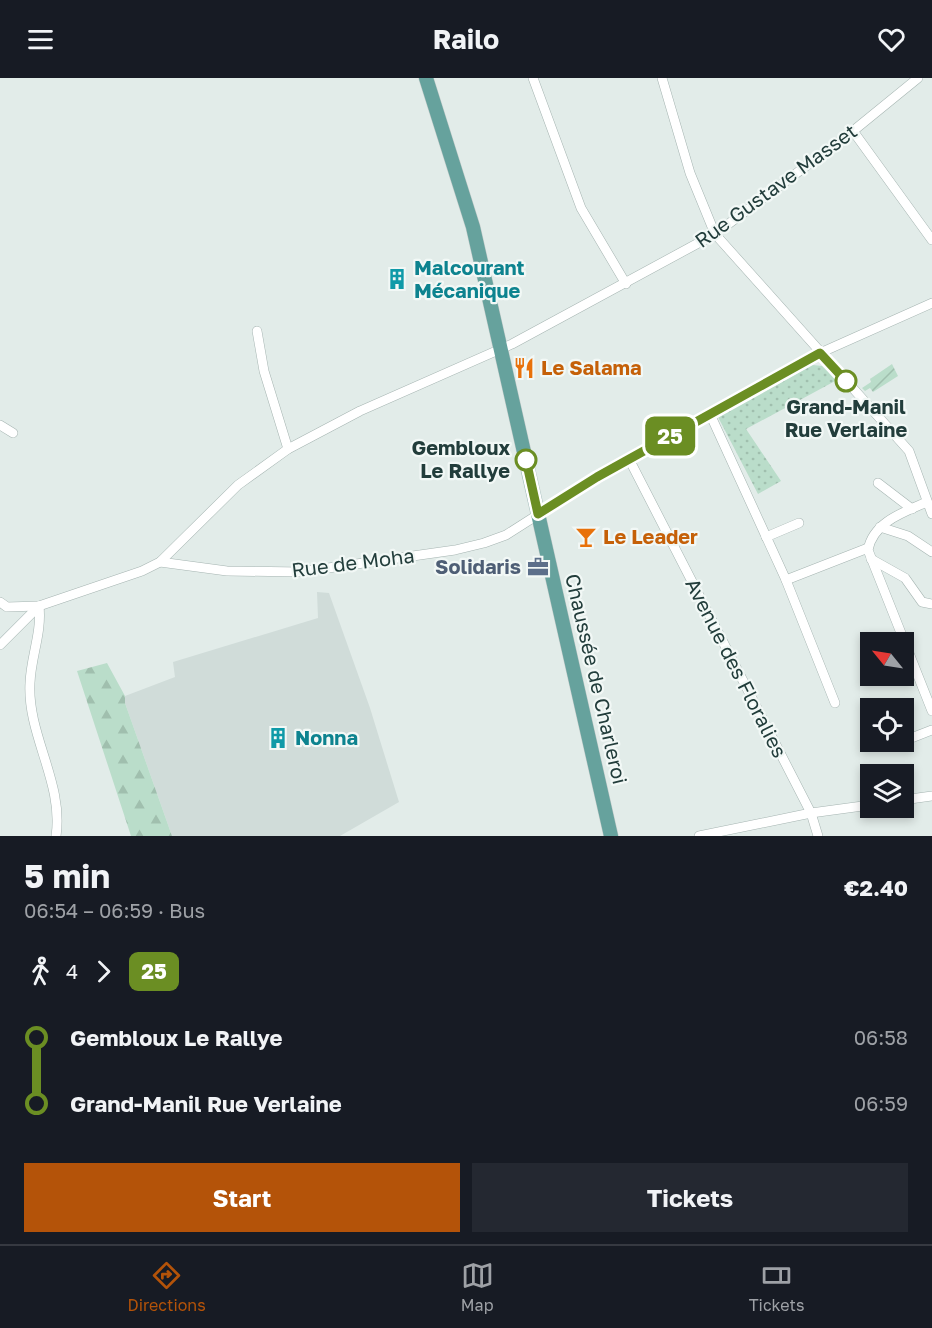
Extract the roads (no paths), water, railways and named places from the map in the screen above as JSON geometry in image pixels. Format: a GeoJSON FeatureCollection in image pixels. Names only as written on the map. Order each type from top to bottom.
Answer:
{"type":"FeatureCollection","features":[{"type":"Feature","properties":{"kind":"main road","name":"Chaussée de Charleroi"},"geometry":{"type":"LineString","coordinates":[[426,78],[473,227],[499,351],[611,836]]}},
{"type":"Feature","properties":{"kind":"street"},"geometry":{"type":"LineString","coordinates":[[532,78],[581,208],[626,284]]}},
{"type":"Feature","properties":{"kind":"street"},"geometry":{"type":"LineString","coordinates":[[662,78],[690,173],[715,234],[909,451],[932,514]]}},
{"type":"Feature","properties":{"kind":"street","name":"Rue Gustave Masset"},"geometry":{"type":"LineString","coordinates":[[160,562],[238,485],[288,449],[360,411],[499,351],[715,234],[853,130],[917,78]]}},
{"type":"Feature","properties":{"kind":"street"},"geometry":{"type":"LineString","coordinates":[[853,130],[932,240]]}},
{"type":"Feature","properties":{"kind":"street","name":"Rue de Moha"},"geometry":{"type":"LineString","coordinates":[[160,562],[227,571],[300,572],[484,543],[506,534],[628,459],[820,353],[932,303]]}},
{"type":"Feature","properties":{"kind":"street"},"geometry":{"type":"LineString","coordinates":[[257,331],[264,371],[288,449]]}},
{"type":"Feature","properties":{"kind":"street"},"geometry":{"type":"LineString","coordinates":[[710,414],[786,580],[836,703]]}},
{"type":"Feature","properties":{"kind":"street"},"geometry":{"type":"LineString","coordinates":[[0,425],[13,433]]}},
{"type":"Feature","properties":{"kind":"street","name":"Avenue des Floralies"},"geometry":{"type":"LineString","coordinates":[[628,459],[811,813],[818,836]]}},
{"type":"Feature","properties":{"kind":"street"},"geometry":{"type":"LineString","coordinates":[[878,483],[912,508]]}},
{"type":"Feature","properties":{"kind":"street"},"geometry":{"type":"LineString","coordinates":[[927,502],[880,527],[873,536],[869,553],[932,711]]}},
{"type":"Feature","properties":{"kind":"street"},"geometry":{"type":"LineString","coordinates":[[766,537],[799,523]]}},
{"type":"Feature","properties":{"kind":"street"},"geometry":{"type":"LineString","coordinates":[[880,527],[908,536],[932,552]]}},
{"type":"Feature","properties":{"kind":"street"},"geometry":{"type":"LineString","coordinates":[[786,580],[869,553]]}},
{"type":"Feature","properties":{"kind":"street"},"geometry":{"type":"LineString","coordinates":[[869,553],[905,578],[922,602],[932,604]]}},
{"type":"Feature","properties":{"kind":"street"},"geometry":{"type":"LineString","coordinates":[[2,606],[39,606],[142,571],[160,562]]}},
{"type":"Feature","properties":{"kind":"street"},"geometry":{"type":"LineString","coordinates":[[0,645],[39,606]]}},
{"type":"Feature","properties":{"kind":"street"},"geometry":{"type":"LineString","coordinates":[[39,606],[41,623],[30,683],[40,744],[50,772],[55,800],[56,836]]}},
{"type":"Feature","properties":{"kind":"street"},"geometry":{"type":"LineString","coordinates":[[914,738],[932,730]]}},
{"type":"Feature","properties":{"kind":"street"},"geometry":{"type":"LineString","coordinates":[[914,798],[932,796]]}},
{"type":"Feature","properties":{"kind":"street"},"geometry":{"type":"LineString","coordinates":[[699,836],[811,813],[860,806]]}},
{"type":"Feature","properties":{"kind":"place","name":"Malcourant Mécanique"},"geometry":{"type":"Point","coordinates":[397,279]}},
{"type":"Feature","properties":{"kind":"place","name":"Le Salama"},"geometry":{"type":"Point","coordinates":[524,368]}},
{"type":"Feature","properties":{"kind":"place","name":"Grand-Manil Rue Verlaine"},"geometry":{"type":"Point","coordinates":[846,381]}},
{"type":"Feature","properties":{"kind":"place","name":"Gembloux Le Rallye"},"geometry":{"type":"Point","coordinates":[526,460]}},
{"type":"Feature","properties":{"kind":"place","name":"Le Leader"},"geometry":{"type":"Point","coordinates":[586,537]}},
{"type":"Feature","properties":{"kind":"place","name":"Solidaris"},"geometry":{"type":"Point","coordinates":[538,567]}},
{"type":"Feature","properties":{"kind":"place","name":"Nonna"},"geometry":{"type":"Point","coordinates":[278,738]}}]}
